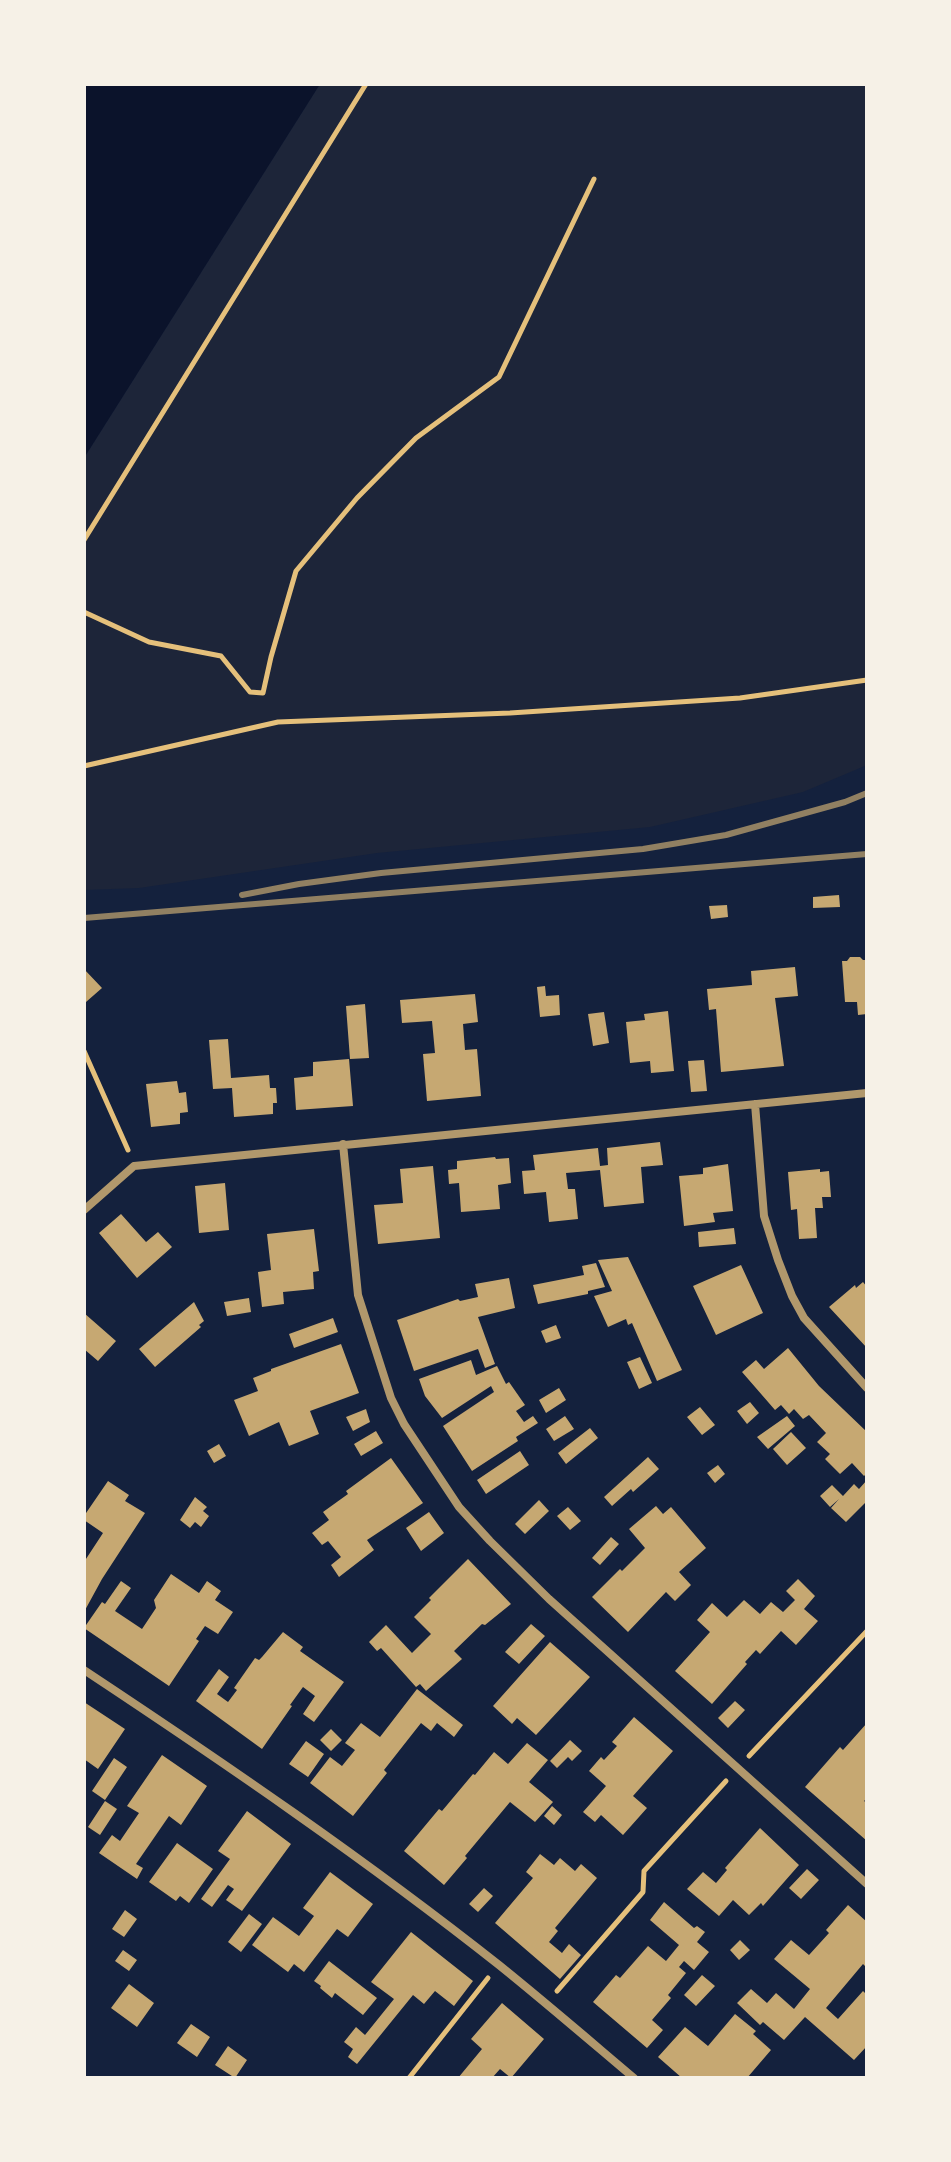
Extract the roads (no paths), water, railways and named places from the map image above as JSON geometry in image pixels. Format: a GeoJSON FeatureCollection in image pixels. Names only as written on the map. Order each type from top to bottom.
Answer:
{"type":"FeatureCollection","features":[{"type":"Feature","properties":{"kind":"street"},"geometry":{"type":"LineString","coordinates":[[84,1210],[134,1166],[867,1093]]}},
{"type":"Feature","properties":{"kind":"street"},"geometry":{"type":"LineString","coordinates":[[755,1104],[764,1216],[792,1296],[804,1318],[867,1388]]}},
{"type":"Feature","properties":{"kind":"street"},"geometry":{"type":"LineString","coordinates":[[343,1144],[358,1295],[391,1398],[404,1424],[459,1507],[549,1599],[867,1884]]}},
{"type":"Feature","properties":{"kind":"street"},"geometry":{"type":"LineString","coordinates":[[84,1670],[351,1853],[498,1965],[634,2078]]}},
{"type":"Feature","properties":{"kind":"railway"},"geometry":{"type":"LineString","coordinates":[[242,895],[381,873],[643,849],[726,835],[867,793]]}},
{"type":"Feature","properties":{"kind":"railway"},"geometry":{"type":"LineString","coordinates":[[84,918],[867,854]]}}]}
